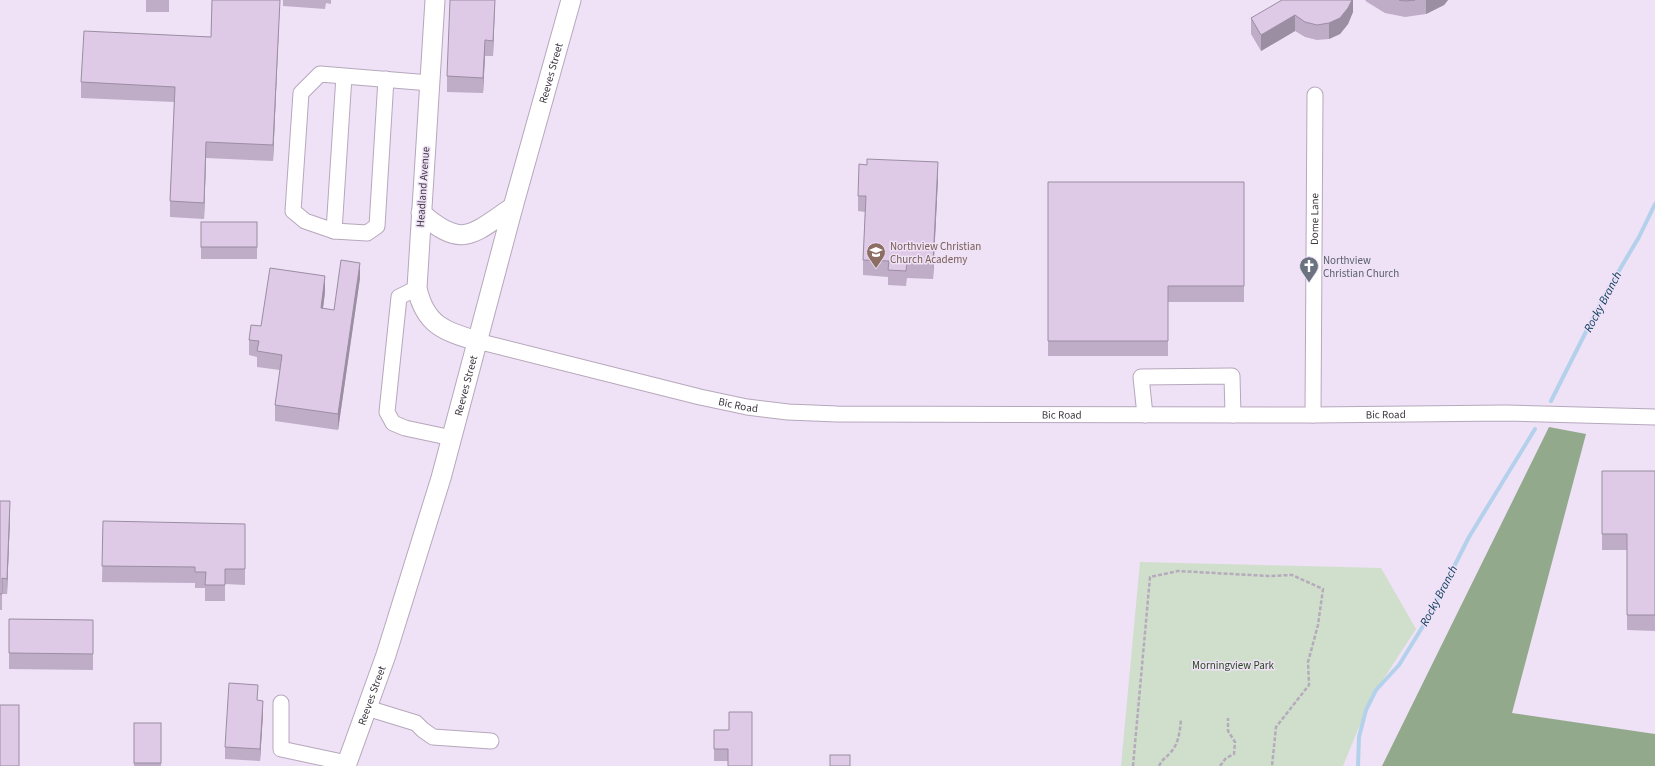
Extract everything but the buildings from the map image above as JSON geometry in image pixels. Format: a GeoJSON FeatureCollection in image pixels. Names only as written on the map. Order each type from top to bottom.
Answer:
{"type":"FeatureCollection","features":[{"type":"Feature","properties":{"kind":"main road","name":"Headland Avenue"},"geometry":{"type":"LineString","coordinates":[[435,0],[417,288],[424,308],[436,324],[448,332],[477,341]]}},
{"type":"Feature","properties":{"kind":"main road","name":"Reeves Street"},"geometry":{"type":"LineString","coordinates":[[347,764],[388,648],[452,438],[513,207],[571,0]]}},
{"type":"Feature","properties":{"kind":"main road"},"geometry":{"type":"LineString","coordinates":[[421,212],[445,232],[466,234],[476,232],[513,207]]}},
{"type":"Feature","properties":{"kind":"street"},"geometry":{"type":"LineString","coordinates":[[386,79],[377,226],[367,233],[334,231],[305,221],[293,211],[301,93],[320,74],[386,79],[430,83]]}},
{"type":"Feature","properties":{"kind":"street"},"geometry":{"type":"LineString","coordinates":[[334,231],[344,76]]}},
{"type":"Feature","properties":{"kind":"street","name":"Dome Lane"},"geometry":{"type":"LineString","coordinates":[[1313,415],[1315,95]]}},
{"type":"Feature","properties":{"kind":"street"},"geometry":{"type":"LineString","coordinates":[[417,288],[399,297],[387,412],[393,423],[405,428],[452,438]]}},
{"type":"Feature","properties":{"kind":"street","name":"Bic Road"},"geometry":{"type":"LineString","coordinates":[[477,341],[700,397],[788,412],[844,414],[1145,415],[1506,413],[1655,417]]}},
{"type":"Feature","properties":{"kind":"street"},"geometry":{"type":"LineString","coordinates":[[1145,415],[1141,377],[1232,376],[1233,415]]}},
{"type":"Feature","properties":{"kind":"street"},"geometry":{"type":"LineString","coordinates":[[282,703],[282,749],[347,764]]}},
{"type":"Feature","properties":{"kind":"street"},"geometry":{"type":"LineString","coordinates":[[367,708],[416,723],[433,737],[490,741]]}},
{"type":"Feature","properties":{"kind":"path"},"geometry":{"type":"LineString","coordinates":[[1134,766],[1150,576],[1178,571],[1269,576],[1292,575],[1323,589],[1318,625],[1308,662],[1309,684],[1276,727],[1272,766]]}},
{"type":"Feature","properties":{"kind":"path"},"geometry":{"type":"LineString","coordinates":[[1158,766],[1163,757],[1171,752],[1180,735],[1181,718]]}},
{"type":"Feature","properties":{"kind":"path"},"geometry":{"type":"LineString","coordinates":[[1220,766],[1226,758],[1234,754],[1235,742],[1228,732],[1228,718]]}},
{"type":"Feature","properties":{"kind":"green space"},"geometry":{"type":"Polygon","coordinates":[[[1549,427],[1586,434],[1512,713],[1655,734],[1655,766],[1382,766],[1549,427]]]}},
{"type":"Feature","properties":{"kind":"green space","name":"Morningview Park"},"geometry":{"type":"Polygon","coordinates":[[[1140,562],[1381,568],[1416,629],[1371,698],[1343,766],[1121,766],[1140,562]]]}},
{"type":"Feature","properties":{"kind":"waterway","name":"Rocky Branch"},"geometry":{"type":"LineString","coordinates":[[1551,401],[1604,296],[1639,237],[1655,204]]}},
{"type":"Feature","properties":{"kind":"waterway","name":"Rocky Branch"},"geometry":{"type":"LineString","coordinates":[[1358,766],[1359,737],[1366,710],[1376,690],[1399,665],[1428,618],[1469,537],[1535,429]]}},
{"type":"Feature","properties":{"kind":"place","name":"Northview Christian Church Academy"},"geometry":{"type":"Point","coordinates":[876,269]}},
{"type":"Feature","properties":{"kind":"place","name":"Northview Christian Church"},"geometry":{"type":"Point","coordinates":[1309,283]}}]}
